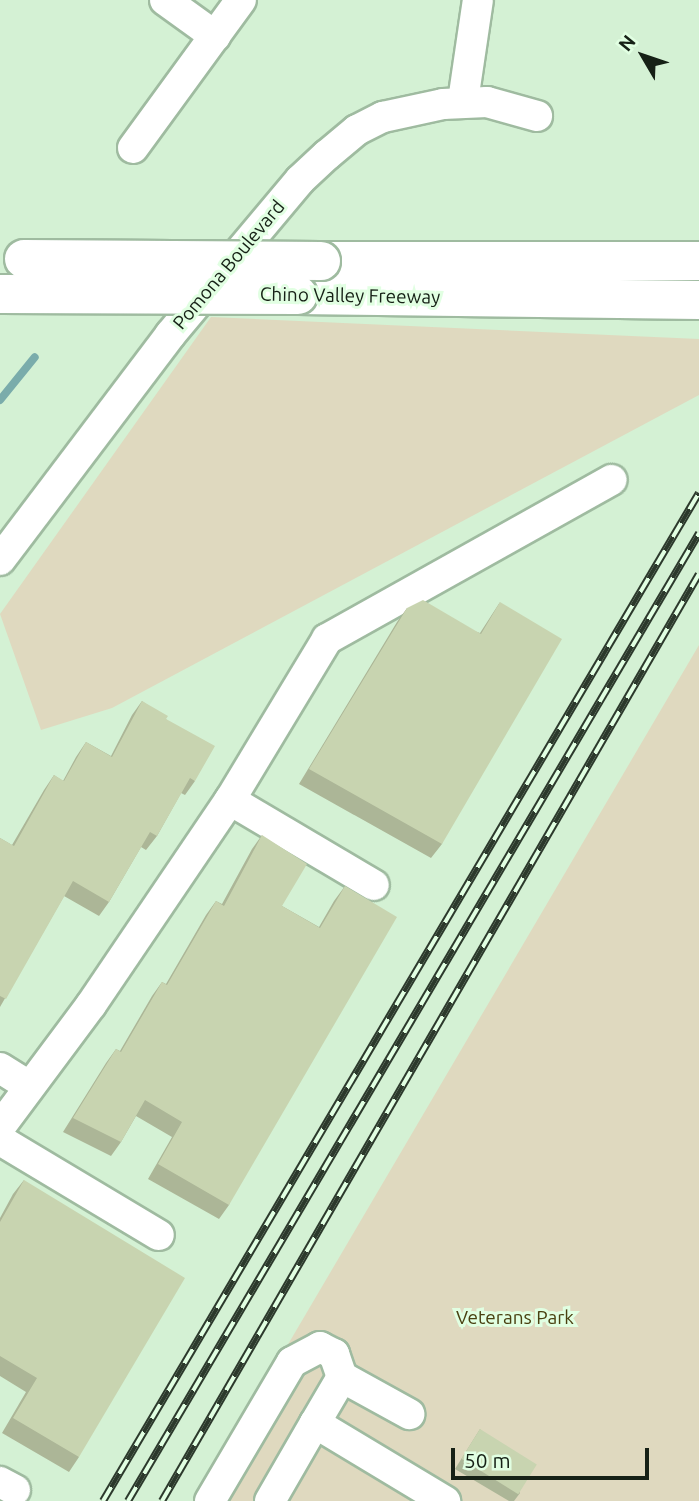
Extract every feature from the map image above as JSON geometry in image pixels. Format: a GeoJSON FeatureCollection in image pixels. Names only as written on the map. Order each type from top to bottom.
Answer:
{"type":"FeatureCollection","features":[{"type":"Feature","properties":{"kind":"highway","name":"Chino Valley Freeway"},"geometry":{"type":"LineString","coordinates":[[12,258],[699,261]]}},
{"type":"Feature","properties":{"kind":"highway","name":"Chino Valley Freeway"},"geometry":{"type":"LineString","coordinates":[[0,294],[699,300]]}},
{"type":"Feature","properties":{"kind":"street"},"geometry":{"type":"LineString","coordinates":[[164,0],[215,36]]}},
{"type":"Feature","properties":{"kind":"street"},"geometry":{"type":"LineString","coordinates":[[132,148],[241,0]]}},
{"type":"Feature","properties":{"kind":"street"},"geometry":{"type":"LineString","coordinates":[[463,101],[478,0]]}},
{"type":"Feature","properties":{"kind":"street","name":"Pomona Boulevard"},"geometry":{"type":"LineString","coordinates":[[0,560],[170,335],[300,180],[366,126],[383,117],[463,101],[537,116]]}},
{"type":"Feature","properties":{"kind":"street"},"geometry":{"type":"LineString","coordinates":[[0,1127],[91,1005],[230,800],[327,639],[612,481]]}},
{"type":"Feature","properties":{"kind":"street"},"geometry":{"type":"LineString","coordinates":[[230,800],[374,885]]}},
{"type":"Feature","properties":{"kind":"street"},"geometry":{"type":"LineString","coordinates":[[0,1068],[29,1086]]}},
{"type":"Feature","properties":{"kind":"street"},"geometry":{"type":"LineString","coordinates":[[0,1140],[159,1235]]}},
{"type":"Feature","properties":{"kind":"street"},"geometry":{"type":"LineString","coordinates":[[210,1501],[292,1362],[320,1347],[334,1354],[342,1377],[409,1414]]}},
{"type":"Feature","properties":{"kind":"street"},"geometry":{"type":"LineString","coordinates":[[270,1501],[342,1377]]}},
{"type":"Feature","properties":{"kind":"street"},"geometry":{"type":"LineString","coordinates":[[315,1423],[445,1501]]}},
{"type":"Feature","properties":{"kind":"green space"},"geometry":{"type":"Polygon","coordinates":[[[211,317],[699,339],[699,395],[112,708],[41,730],[0,614],[211,317]]]}},
{"type":"Feature","properties":{"kind":"green space","name":"Veterans Park"},"geometry":{"type":"Polygon","coordinates":[[[699,645],[699,1501],[196,1501],[699,645]]]}},
{"type":"Feature","properties":{"kind":"building"},"geometry":{"type":"Polygon","coordinates":[[[423,600],[481,634],[500,602],[562,639],[442,844],[309,769],[407,608],[423,600]]]}},
{"type":"Feature","properties":{"kind":"building"},"geometry":{"type":"Polygon","coordinates":[[[142,701],[168,716],[166,719],[215,746],[195,781],[190,778],[157,836],[150,832],[109,902],[73,881],[6,999],[0,996],[0,838],[14,846],[54,775],[64,781],[86,742],[112,757],[142,701]]]}},
{"type":"Feature","properties":{"kind":"building"},"geometry":{"type":"Polygon","coordinates":[[[262,835],[307,864],[282,906],[320,928],[345,886],[397,917],[229,1205],[158,1164],[182,1122],[145,1100],[121,1142],[73,1118],[116,1049],[121,1052],[162,982],[167,985],[216,901],[224,906],[262,835]]]}},
{"type":"Feature","properties":{"kind":"building"},"geometry":{"type":"Polygon","coordinates":[[[24,1180],[185,1278],[79,1457],[13,1418],[37,1378],[0,1356],[0,1222],[24,1180]]]}},
{"type":"Feature","properties":{"kind":"building"},"geometry":{"type":"Polygon","coordinates":[[[480,1429],[537,1465],[518,1494],[461,1459],[480,1429]]]}},
{"type":"Feature","properties":{"kind":"waterway"},"geometry":{"type":"LineString","coordinates":[[0,400],[35,357]]}},
{"type":"Feature","properties":{"kind":"railway"},"geometry":{"type":"LineString","coordinates":[[103,1501],[699,493]]}},
{"type":"Feature","properties":{"kind":"railway"},"geometry":{"type":"LineString","coordinates":[[128,1501],[699,533]]}},
{"type":"Feature","properties":{"kind":"railway"},"geometry":{"type":"LineString","coordinates":[[162,1501],[699,574]]}}]}
